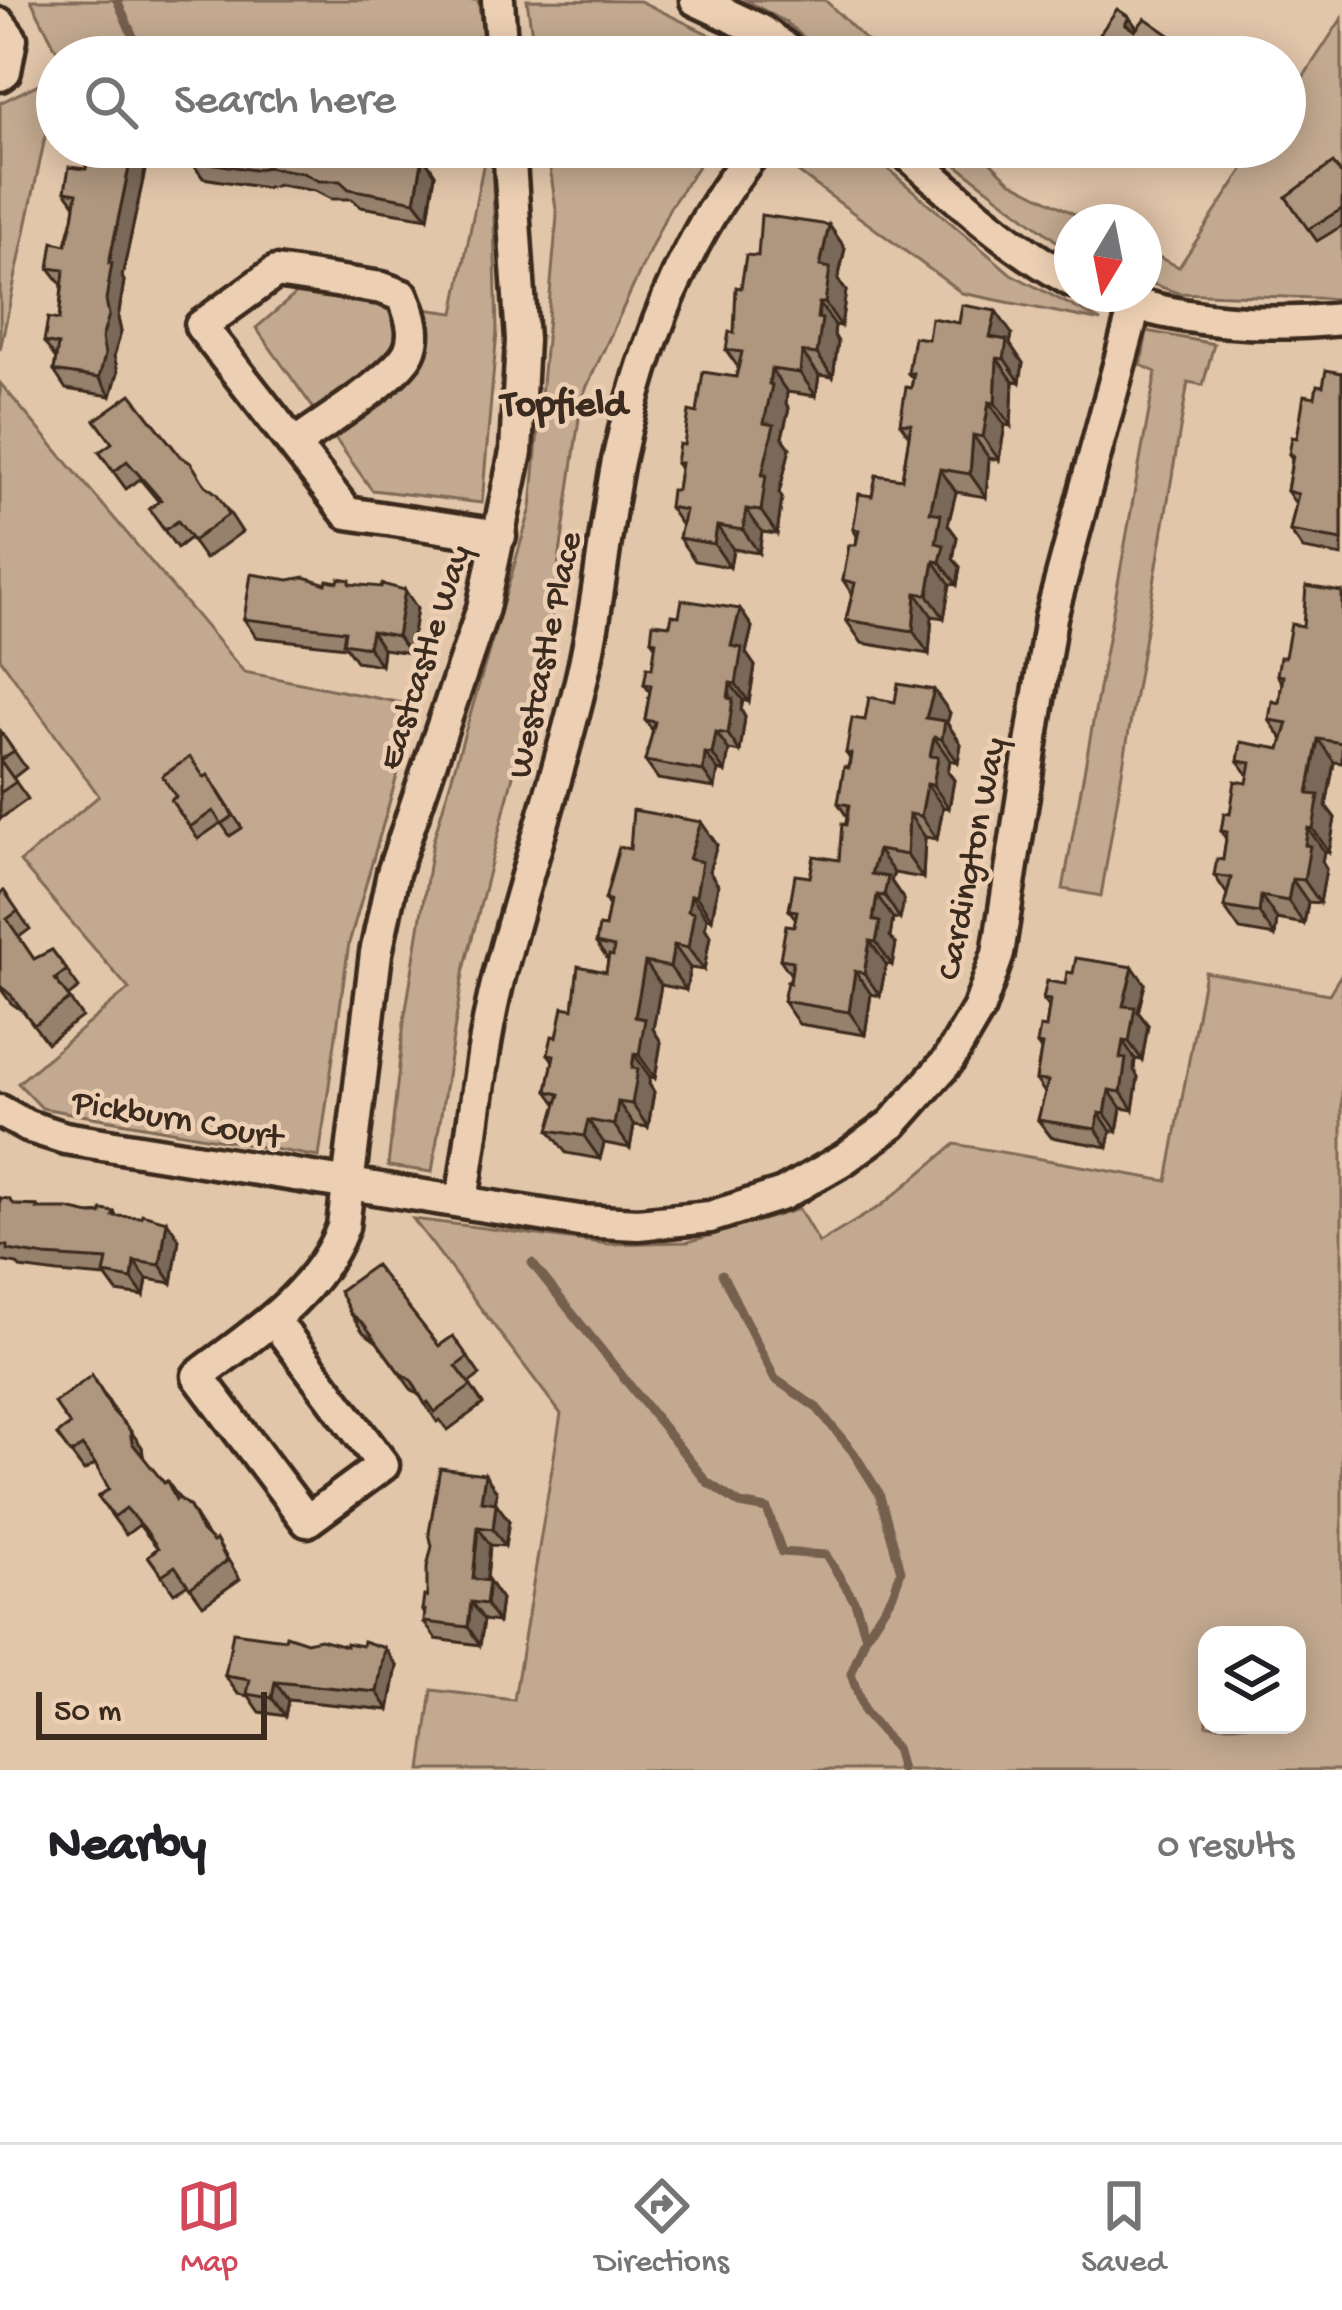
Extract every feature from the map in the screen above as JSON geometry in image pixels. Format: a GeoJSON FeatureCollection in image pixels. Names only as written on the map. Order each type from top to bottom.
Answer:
{"type":"FeatureCollection","features":[{"type":"Feature","properties":{"kind":"street"},"geometry":{"type":"LineString","coordinates":[[498,0],[501,36]]}},
{"type":"Feature","properties":{"kind":"street"},"geometry":{"type":"LineString","coordinates":[[696,0],[768,36]]}},
{"type":"Feature","properties":{"kind":"street"},"geometry":{"type":"LineString","coordinates":[[0,24],[11,39],[10,56],[0,75]]}},
{"type":"Feature","properties":{"kind":"street","name":"Eastcastle Way"},"geometry":{"type":"LineString","coordinates":[[273,1319],[383,1465],[308,1521],[198,1376],[273,1319],[318,1276],[343,1227],[376,953],[393,873],[483,608],[516,452],[522,340],[510,168]]}},
{"type":"Feature","properties":{"kind":"street","name":"Westcastle Place"},"geometry":{"type":"LineString","coordinates":[[462,1201],[496,989],[560,770],[584,668],[634,391],[679,274],[708,219],[743,168]]}},
{"type":"Feature","properties":{"kind":"street"},"geometry":{"type":"LineString","coordinates":[[924,168],[1010,243],[1054,270]]}},
{"type":"Feature","properties":{"kind":"street"},"geometry":{"type":"LineString","coordinates":[[296,444],[395,370],[410,350],[413,320],[403,296],[382,288],[277,272],[201,326],[347,513],[500,536]]}},
{"type":"Feature","properties":{"kind":"street"},"geometry":{"type":"LineString","coordinates":[[1162,310],[1229,322],[1342,319]]}},
{"type":"Feature","properties":{"kind":"street","name":"Cardington Way"},"geometry":{"type":"LineString","coordinates":[[348,1184],[579,1221],[676,1222],[783,1193],[844,1159],[892,1124],[948,1061],[979,1008],[998,954],[1051,617],[1134,312]]}},
{"type":"Feature","properties":{"kind":"street","name":"Pickburn Court"},"geometry":{"type":"LineString","coordinates":[[0,1111],[65,1138],[348,1184]]}},
{"type":"Feature","properties":{"kind":"shaded area"},"geometry":{"type":"Polygon","coordinates":[[[31,0],[478,0],[483,36],[49,36],[31,0]]]}},
{"type":"Feature","properties":{"kind":"shaded area"},"geometry":{"type":"Polygon","coordinates":[[[527,0],[640,1],[712,36],[532,36],[527,0]]]}},
{"type":"Feature","properties":{"kind":"shaded area"},"geometry":{"type":"Polygon","coordinates":[[[746,0],[825,0],[862,36],[802,36],[746,0]]]}},
{"type":"Feature","properties":{"kind":"shaded area"},"geometry":{"type":"Polygon","coordinates":[[[1342,18],[1342,299],[1178,293],[1162,287],[1162,259],[1179,267],[1244,168],[1306,168],[1306,73],[1342,18]]]}},
{"type":"Feature","properties":{"kind":"shaded area"},"geometry":{"type":"Polygon","coordinates":[[[36,85],[39,168],[0,350],[0,103],[36,85]]]}},
{"type":"Feature","properties":{"kind":"shaded area"},"geometry":{"type":"Polygon","coordinates":[[[483,168],[493,168],[497,331],[482,503],[372,490],[256,328],[298,292],[454,313],[483,168]]]}},
{"type":"Feature","properties":{"kind":"shaded area"},"geometry":{"type":"Polygon","coordinates":[[[550,168],[697,168],[669,209],[582,397],[549,633],[463,974],[432,1172],[388,1166],[404,1022],[433,841],[531,508],[557,216],[550,168]]]}},
{"type":"Feature","properties":{"kind":"shaded area"},"geometry":{"type":"Polygon","coordinates":[[[792,168],[887,168],[1011,274],[1054,296],[1054,312],[962,293],[792,168]]]}},
{"type":"Feature","properties":{"kind":"shaded area"},"geometry":{"type":"Polygon","coordinates":[[[961,168],[997,168],[1010,181],[1055,204],[1054,239],[961,168]]]}},
{"type":"Feature","properties":{"kind":"shaded area"},"geometry":{"type":"Polygon","coordinates":[[[1056,312],[1084,312],[1101,321],[1056,312]]]}},
{"type":"Feature","properties":{"kind":"shaded area"},"geometry":{"type":"Polygon","coordinates":[[[1147,331],[1214,344],[1203,385],[1188,382],[1101,896],[1063,889],[1156,372],[1141,365],[1147,331]]]}},
{"type":"Feature","properties":{"kind":"shaded area"},"geometry":{"type":"Polygon","coordinates":[[[0,383],[244,672],[417,706],[349,943],[319,1157],[42,1108],[18,1083],[129,989],[20,862],[99,796],[0,658],[0,383]]]}},
{"type":"Feature","properties":{"kind":"shaded area"},"geometry":{"type":"Polygon","coordinates":[[[1205,972],[1329,994],[1342,973],[1342,1770],[421,1770],[432,1690],[514,1700],[561,1414],[413,1219],[608,1244],[688,1242],[799,1209],[819,1243],[882,1205],[955,1144],[1167,1181],[1205,972]]]}},
{"type":"Feature","properties":{"kind":"building"},"geometry":{"type":"Polygon","coordinates":[[[1117,9],[1129,17],[1125,24],[1135,31],[1145,18],[1171,36],[1098,36],[1117,9]]]}},
{"type":"Feature","properties":{"kind":"building"},"geometry":{"type":"Polygon","coordinates":[[[1333,163],[1342,175],[1342,209],[1308,229],[1286,197],[1333,163]]]}},
{"type":"Feature","properties":{"kind":"building"},"geometry":{"type":"Polygon","coordinates":[[[69,168],[129,168],[109,263],[109,315],[99,378],[54,371],[58,345],[44,342],[48,318],[59,320],[64,270],[49,268],[53,242],[66,245],[73,219],[77,193],[65,191],[69,168]]]}},
{"type":"Feature","properties":{"kind":"building"},"geometry":{"type":"Polygon","coordinates":[[[273,168],[421,168],[415,201],[349,189],[340,181],[319,181],[273,168]]]}},
{"type":"Feature","properties":{"kind":"building"},"geometry":{"type":"Polygon","coordinates":[[[761,215],[829,225],[820,266],[830,268],[825,303],[819,303],[817,318],[822,319],[817,354],[802,352],[800,373],[771,369],[764,423],[774,425],[762,475],[766,475],[761,511],[746,509],[743,530],[717,526],[714,544],[679,538],[685,510],[669,507],[671,490],[677,490],[679,444],[684,445],[689,411],[697,413],[703,372],[736,377],[742,352],[726,350],[729,332],[734,333],[736,287],[741,288],[746,255],[758,256],[761,215]]]}},
{"type":"Feature","properties":{"kind":"building"},"geometry":{"type":"Polygon","coordinates":[[[962,305],[996,311],[990,337],[1007,340],[1004,359],[997,358],[995,403],[989,402],[983,437],[973,435],[970,474],[940,469],[930,512],[941,514],[936,543],[944,545],[940,562],[934,561],[928,595],[916,593],[913,631],[846,620],[855,583],[843,580],[849,545],[856,545],[859,530],[853,529],[859,494],[872,496],[876,475],[902,479],[911,424],[900,423],[906,387],[911,388],[914,373],[908,373],[914,337],[928,339],[931,318],[959,323],[962,305]]]}},
{"type":"Feature","properties":{"kind":"building"},"geometry":{"type":"Polygon","coordinates":[[[1326,370],[1342,373],[1342,540],[1290,531],[1298,494],[1287,491],[1292,437],[1297,438],[1304,395],[1315,397],[1326,370]]]}},
{"type":"Feature","properties":{"kind":"building"},"geometry":{"type":"Polygon","coordinates":[[[131,394],[229,514],[193,541],[178,521],[165,530],[149,509],[161,500],[127,461],[114,472],[99,452],[112,443],[95,420],[131,394]]]}},
{"type":"Feature","properties":{"kind":"building"},"geometry":{"type":"Polygon","coordinates":[[[251,574],[289,580],[305,577],[326,584],[339,578],[350,584],[405,590],[397,636],[371,631],[368,647],[343,643],[345,631],[244,619],[251,574]]]}},
{"type":"Feature","properties":{"kind":"building"},"geometry":{"type":"Polygon","coordinates":[[[1306,586],[1342,592],[1342,743],[1318,739],[1308,794],[1319,795],[1305,845],[1310,846],[1304,880],[1292,879],[1288,901],[1261,896],[1259,913],[1224,907],[1231,878],[1214,875],[1217,859],[1223,860],[1227,832],[1221,831],[1224,813],[1230,814],[1235,781],[1247,783],[1251,763],[1238,761],[1241,742],[1280,749],[1288,723],[1269,720],[1272,701],[1279,703],[1283,676],[1277,675],[1291,624],[1303,626],[1306,586]]]}},
{"type":"Feature","properties":{"kind":"building"},"geometry":{"type":"Polygon","coordinates":[[[682,600],[740,609],[731,646],[742,648],[736,684],[730,683],[728,698],[733,699],[728,734],[716,732],[712,754],[705,753],[703,771],[645,761],[655,722],[645,720],[651,685],[644,684],[656,641],[651,640],[653,623],[670,625],[672,615],[679,616],[682,600]]]}},
{"type":"Feature","properties":{"kind":"building"},"geometry":{"type":"Polygon","coordinates":[[[898,684],[934,690],[926,718],[945,721],[942,739],[934,737],[930,756],[938,757],[933,785],[927,784],[921,816],[909,814],[907,855],[878,850],[871,874],[888,877],[884,896],[877,895],[873,920],[880,922],[876,942],[870,941],[864,973],[855,971],[849,1012],[783,1001],[793,961],[780,959],[786,925],[794,926],[797,911],[789,910],[795,875],[810,877],[814,856],[839,860],[849,805],[838,803],[844,767],[849,768],[851,754],[846,753],[852,718],[865,720],[869,697],[895,702],[898,684]]]}},
{"type":"Feature","properties":{"kind":"building"},"geometry":{"type":"Polygon","coordinates":[[[0,731],[14,751],[0,760],[0,731]]]}},
{"type":"Feature","properties":{"kind":"building"},"geometry":{"type":"Polygon","coordinates":[[[190,757],[204,777],[208,775],[233,816],[222,824],[213,811],[190,827],[171,800],[176,797],[162,776],[190,757]]]}},
{"type":"Feature","properties":{"kind":"building"},"geometry":{"type":"Polygon","coordinates":[[[0,760],[16,782],[0,793],[0,760]]]}},
{"type":"Feature","properties":{"kind":"building"},"geometry":{"type":"Polygon","coordinates":[[[633,810],[701,822],[689,859],[702,862],[688,911],[694,913],[688,948],[674,945],[670,967],[645,962],[635,1017],[645,1019],[639,1055],[634,1054],[632,1068],[638,1069],[632,1104],[618,1102],[614,1125],[588,1120],[584,1136],[549,1130],[560,1094],[547,1091],[554,1055],[548,1054],[552,1036],[557,1037],[563,1007],[573,1009],[578,966],[606,972],[609,955],[613,956],[614,947],[596,943],[599,926],[605,927],[610,901],[605,900],[619,847],[630,849],[633,810]]]}},
{"type":"Feature","properties":{"kind":"building"},"geometry":{"type":"Polygon","coordinates":[[[4,891],[18,911],[7,919],[34,959],[52,950],[67,970],[55,979],[70,999],[34,1025],[0,986],[0,893],[4,891]]]}},
{"type":"Feature","properties":{"kind":"building"},"geometry":{"type":"Polygon","coordinates":[[[1076,958],[1133,967],[1123,1006],[1135,1007],[1129,1042],[1123,1041],[1120,1058],[1126,1059],[1121,1092],[1109,1090],[1105,1114],[1099,1113],[1096,1129],[1038,1120],[1048,1081],[1036,1080],[1042,1045],[1037,1044],[1040,1027],[1046,1028],[1050,1000],[1043,999],[1047,981],[1065,984],[1076,958]]]}},
{"type":"Feature","properties":{"kind":"building"},"geometry":{"type":"Polygon","coordinates":[[[0,1198],[37,1209],[90,1214],[102,1210],[114,1212],[113,1216],[142,1214],[167,1221],[160,1265],[134,1261],[132,1279],[104,1274],[107,1260],[8,1250],[0,1245],[0,1198]]]}},
{"type":"Feature","properties":{"kind":"building"},"geometry":{"type":"Polygon","coordinates":[[[375,1265],[439,1346],[453,1336],[468,1357],[456,1366],[471,1386],[435,1412],[351,1314],[339,1291],[375,1265]]]}},
{"type":"Feature","properties":{"kind":"building"},"geometry":{"type":"Polygon","coordinates":[[[92,1375],[130,1430],[132,1443],[167,1481],[176,1500],[190,1507],[202,1531],[216,1540],[227,1561],[190,1588],[175,1566],[162,1575],[148,1556],[158,1548],[144,1528],[126,1508],[114,1517],[98,1497],[109,1489],[96,1465],[82,1446],[71,1454],[57,1435],[70,1425],[54,1403],[92,1375]]]}},
{"type":"Feature","properties":{"kind":"building"},"geometry":{"type":"Polygon","coordinates":[[[440,1468],[485,1474],[481,1501],[496,1503],[493,1529],[478,1527],[473,1579],[489,1581],[486,1604],[471,1602],[468,1627],[424,1622],[432,1546],[429,1533],[440,1468]]]}},
{"type":"Feature","properties":{"kind":"building"},"geometry":{"type":"Polygon","coordinates":[[[233,1632],[285,1639],[286,1635],[307,1642],[320,1639],[346,1646],[362,1646],[363,1641],[385,1648],[377,1692],[275,1682],[272,1698],[247,1694],[250,1680],[225,1676],[233,1632]]]}},
{"type":"Feature","properties":{"kind":"waterway"},"geometry":{"type":"LineString","coordinates":[[117,0],[133,36]]}},
{"type":"Feature","properties":{"kind":"waterway"},"geometry":{"type":"LineString","coordinates":[[532,1263],[707,1482],[740,1504],[767,1509],[782,1552],[826,1555],[855,1602],[866,1636]]}},
{"type":"Feature","properties":{"kind":"waterway"},"geometry":{"type":"LineString","coordinates":[[722,1274],[775,1379],[817,1408],[879,1493],[901,1571],[851,1674],[864,1712],[895,1748],[901,1770]]}},
{"type":"Feature","properties":{"kind":"district","name":"Topfield"},"geometry":{"type":"Point","coordinates":[564,400]}}]}
